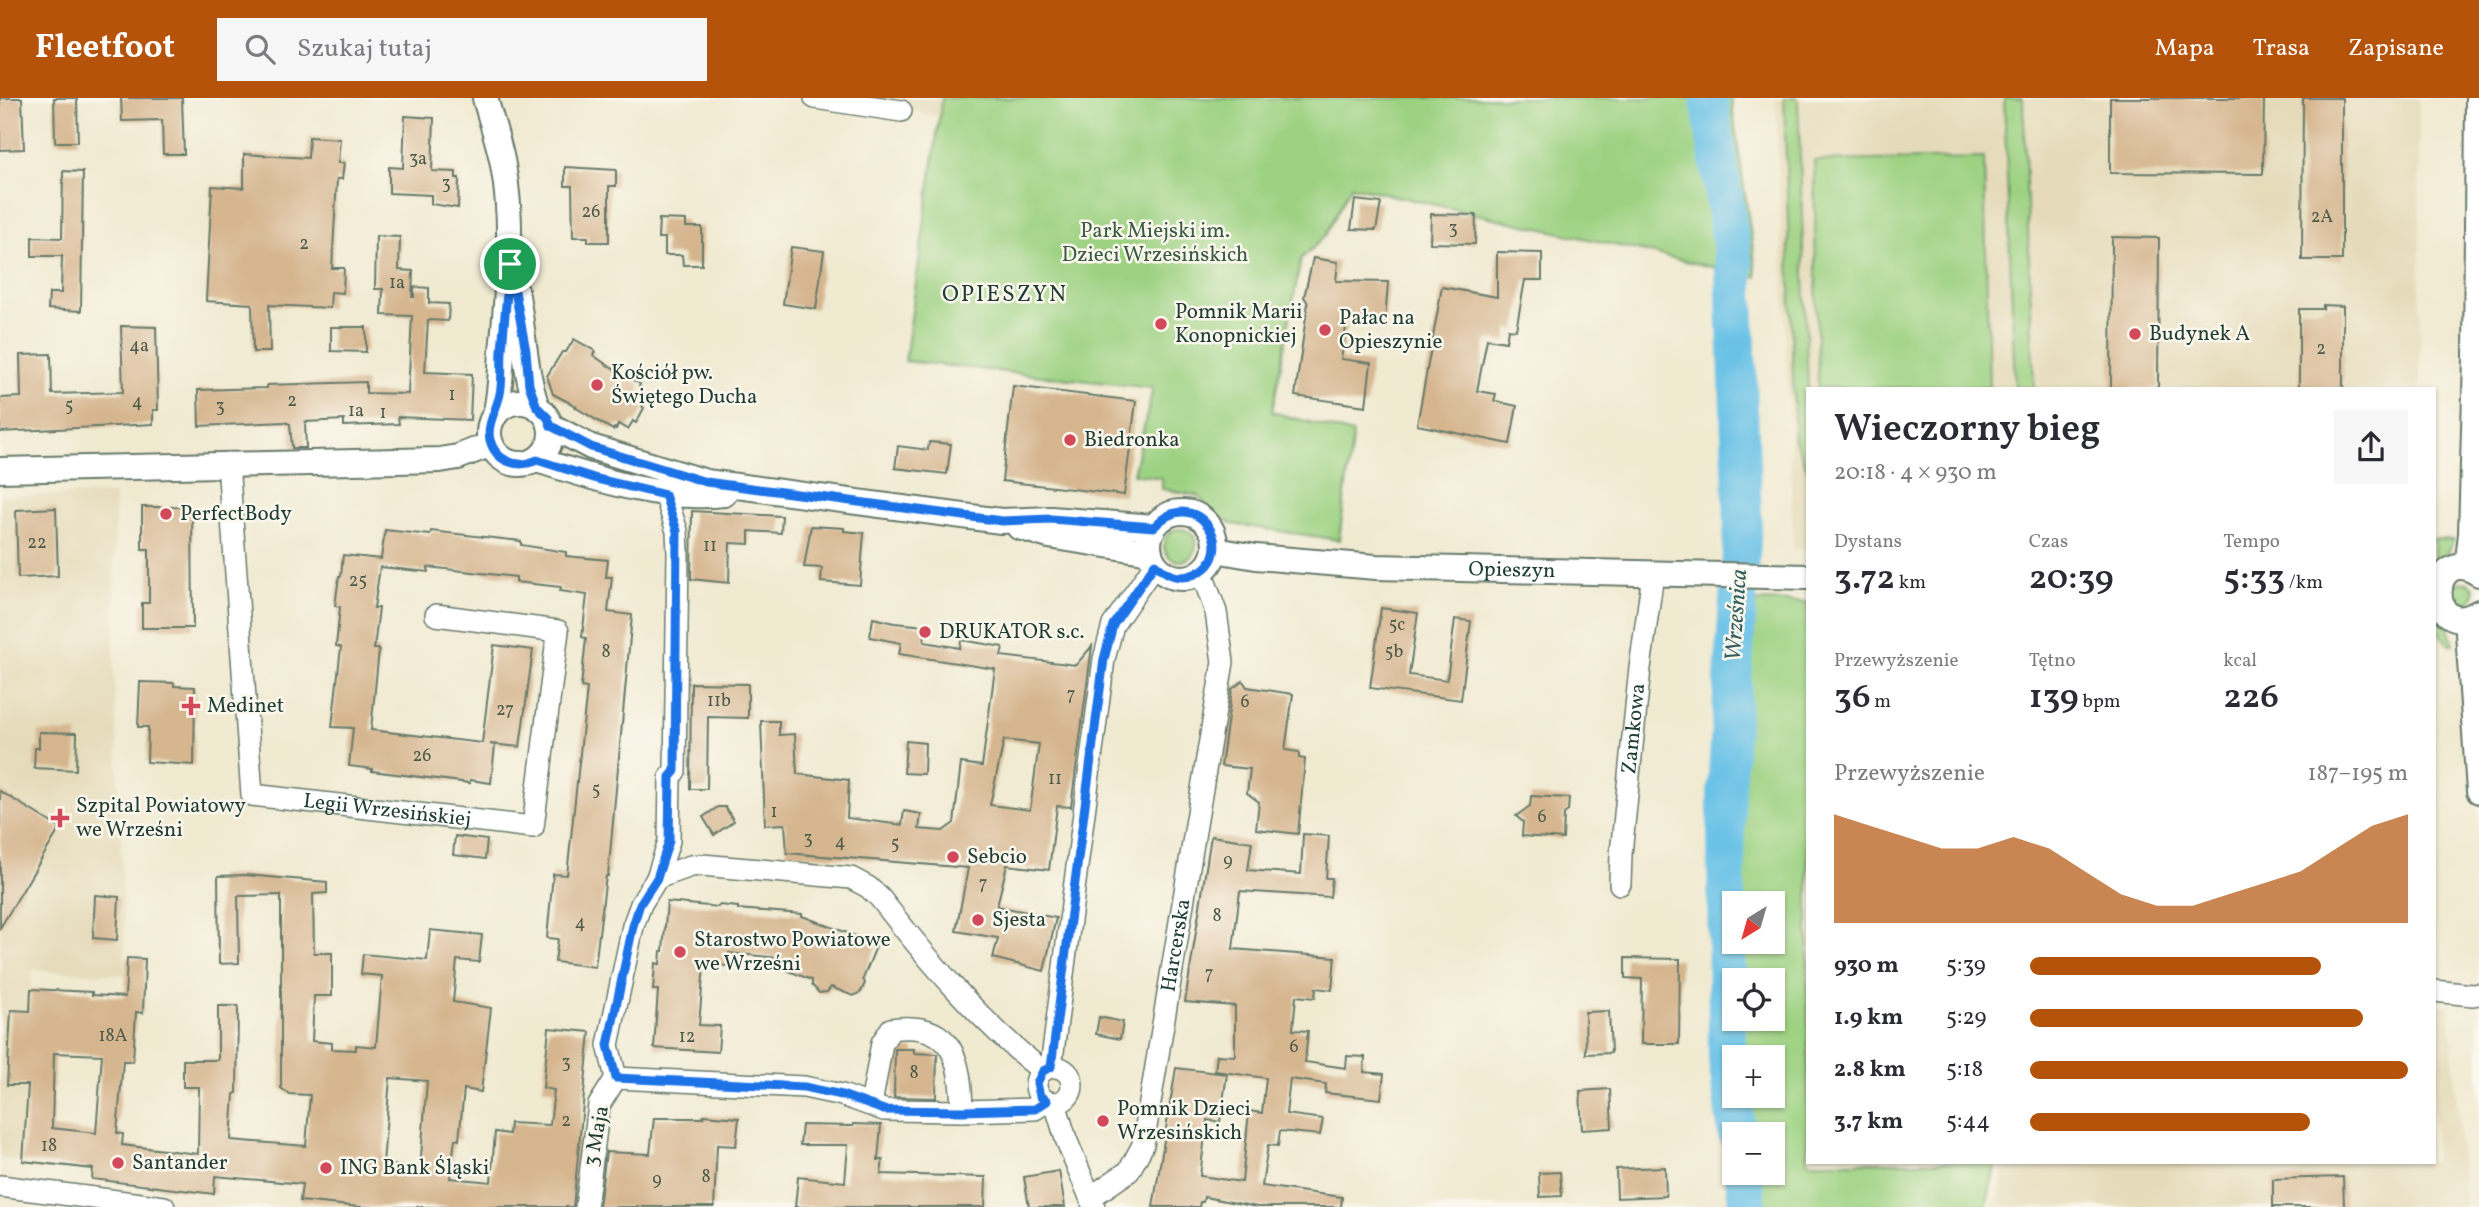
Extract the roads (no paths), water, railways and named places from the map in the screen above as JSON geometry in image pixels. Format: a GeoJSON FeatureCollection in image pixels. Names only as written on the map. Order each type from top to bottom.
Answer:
{"type":"FeatureCollection","features":[{"type":"Feature","properties":{"kind":"street"},"geometry":{"type":"LineString","coordinates":[[485,98],[503,164],[509,208],[510,264],[501,390],[489,429],[494,451],[506,461],[522,465],[537,460],[548,449],[552,433],[529,385],[522,324],[510,264]]}},
{"type":"Feature","properties":{"kind":"street"},"geometry":{"type":"LineString","coordinates":[[815,98],[901,111]]}},
{"type":"Feature","properties":{"kind":"street"},"geometry":{"type":"LineString","coordinates":[[2477,98],[2476,358],[2471,534],[2473,571],[2449,572],[2436,592],[2442,607],[2448,613],[2455,617],[2473,615],[2479,791]]}},
{"type":"Feature","properties":{"kind":"street"},"geometry":{"type":"LineString","coordinates":[[495,415],[507,405],[522,402],[591,447],[706,482],[1002,521],[1051,519],[1154,527]]}},
{"type":"Feature","properties":{"kind":"street"},"geometry":{"type":"LineString","coordinates":[[0,470],[440,460],[458,457],[491,444]]}},
{"type":"Feature","properties":{"kind":"street"},"geometry":{"type":"LineString","coordinates":[[537,460],[597,479],[665,495],[703,496],[756,490]]}},
{"type":"Feature","properties":{"kind":"street","name":"Legii Wrzesińskiej"},"geometry":{"type":"LineString","coordinates":[[228,463],[252,795],[533,827],[558,631],[436,615]]}},
{"type":"Feature","properties":{"kind":"street","name":"3 Maja"},"geometry":{"type":"LineString","coordinates":[[586,1207],[598,1105],[616,1078],[608,1045],[626,952],[640,904],[657,878],[669,841],[670,777],[675,771],[677,531],[665,495]]}},
{"type":"Feature","properties":{"kind":"street"},"geometry":{"type":"LineString","coordinates":[[1175,512],[1188,512],[1209,525],[1214,537],[1214,550],[1210,562],[1201,572],[1189,577],[1177,577],[1165,573],[1153,558],[1149,539],[1154,527],[1163,518],[1175,512]]}},
{"type":"Feature","properties":{"kind":"street"},"geometry":{"type":"LineString","coordinates":[[1002,521],[1049,536],[1153,558]]}},
{"type":"Feature","properties":{"kind":"street","name":"Opieszyn"},"geometry":{"type":"LineString","coordinates":[[1214,550],[1256,557],[1376,567],[1806,578]]}},
{"type":"Feature","properties":{"kind":"street"},"geometry":{"type":"LineString","coordinates":[[1051,1102],[1040,1096],[1038,1078],[1047,1069],[1104,659],[1113,625],[1153,558]]}},
{"type":"Feature","properties":{"kind":"street","name":"Harcerska"},"geometry":{"type":"LineString","coordinates":[[1051,1102],[1093,1202],[1129,1171],[1143,1145],[1223,662],[1216,612],[1201,572]]}},
{"type":"Feature","properties":{"kind":"street","name":"Zamkowa"},"geometry":{"type":"LineString","coordinates":[[1620,884],[1640,667],[1653,574]]}},
{"type":"Feature","properties":{"kind":"street"},"geometry":{"type":"LineString","coordinates":[[616,1078],[804,1087],[842,1095],[884,1110],[1035,1109],[1067,1098],[1073,1085],[1064,1070],[1047,1069],[1018,1051],[949,981],[880,898],[868,887],[851,878],[702,864],[682,868],[657,878]]}},
{"type":"Feature","properties":{"kind":"street"},"geometry":{"type":"LineString","coordinates":[[2436,991],[2479,994]]}},
{"type":"Feature","properties":{"kind":"street"},"geometry":{"type":"LineString","coordinates":[[871,1105],[881,1043],[891,1029],[912,1026],[936,1033],[953,1050],[959,1072],[962,1111]]}},
{"type":"Feature","properties":{"kind":"street"},"geometry":{"type":"LineString","coordinates":[[0,1186],[164,1207]]}},
{"type":"Feature","properties":{"kind":"waterway","name":"Wrześnica"},"geometry":{"type":"LineString","coordinates":[[1709,98],[1734,265],[1743,523],[1726,790],[1727,1059],[1735,1122]]}},
{"type":"Feature","properties":{"kind":"waterway","name":"Wrześnica"},"geometry":{"type":"LineString","coordinates":[[1745,1185],[1748,1207]]}},
{"type":"Feature","properties":{"kind":"place","name":"Pomnik Marii Konopnickiej"},"geometry":{"type":"Point","coordinates":[1161,324]}},
{"type":"Feature","properties":{"kind":"place","name":"Pałac na Opieszynie"},"geometry":{"type":"Point","coordinates":[1325,330]}},
{"type":"Feature","properties":{"kind":"place","name":"Budynek A"},"geometry":{"type":"Point","coordinates":[2135,334]}},
{"type":"Feature","properties":{"kind":"place","name":"Kościół pw. Świętego Ducha"},"geometry":{"type":"Point","coordinates":[597,385]}},
{"type":"Feature","properties":{"kind":"place","name":"Biedronka"},"geometry":{"type":"Point","coordinates":[1070,440]}},
{"type":"Feature","properties":{"kind":"place","name":"PerfectBody"},"geometry":{"type":"Point","coordinates":[166,514]}},
{"type":"Feature","properties":{"kind":"place","name":"DRUKATOR s.c."},"geometry":{"type":"Point","coordinates":[925,632]}},
{"type":"Feature","properties":{"kind":"place","name":"Medinet"},"geometry":{"type":"Point","coordinates":[191,706]}},
{"type":"Feature","properties":{"kind":"place","name":"Szpital Powiatowy we Wrześni"},"geometry":{"type":"Point","coordinates":[60,818]}},
{"type":"Feature","properties":{"kind":"place","name":"Sebcio"},"geometry":{"type":"Point","coordinates":[953,857]}},
{"type":"Feature","properties":{"kind":"place","name":"Sjesta"},"geometry":{"type":"Point","coordinates":[978,920]}},
{"type":"Feature","properties":{"kind":"place","name":"Starostwo Powiatowe we Wrześni"},"geometry":{"type":"Point","coordinates":[680,952]}},
{"type":"Feature","properties":{"kind":"place","name":"Pomnik Dzieci Wrzesińskich"},"geometry":{"type":"Point","coordinates":[1103,1121]}},
{"type":"Feature","properties":{"kind":"place","name":"Santander"},"geometry":{"type":"Point","coordinates":[118,1163]}},
{"type":"Feature","properties":{"kind":"place","name":"ING Bank Śląski"},"geometry":{"type":"Point","coordinates":[326,1168]}},
{"type":"Feature","properties":{"kind":"district","name":"OPIESZYN"},"geometry":{"type":"Point","coordinates":[1005,295]}},
{"type":"Feature","properties":{"kind":"park label","name":"Park Miejski im. Dzieci Wrzesińskich"},"geometry":{"type":"Point","coordinates":[1155,243]}}]}
